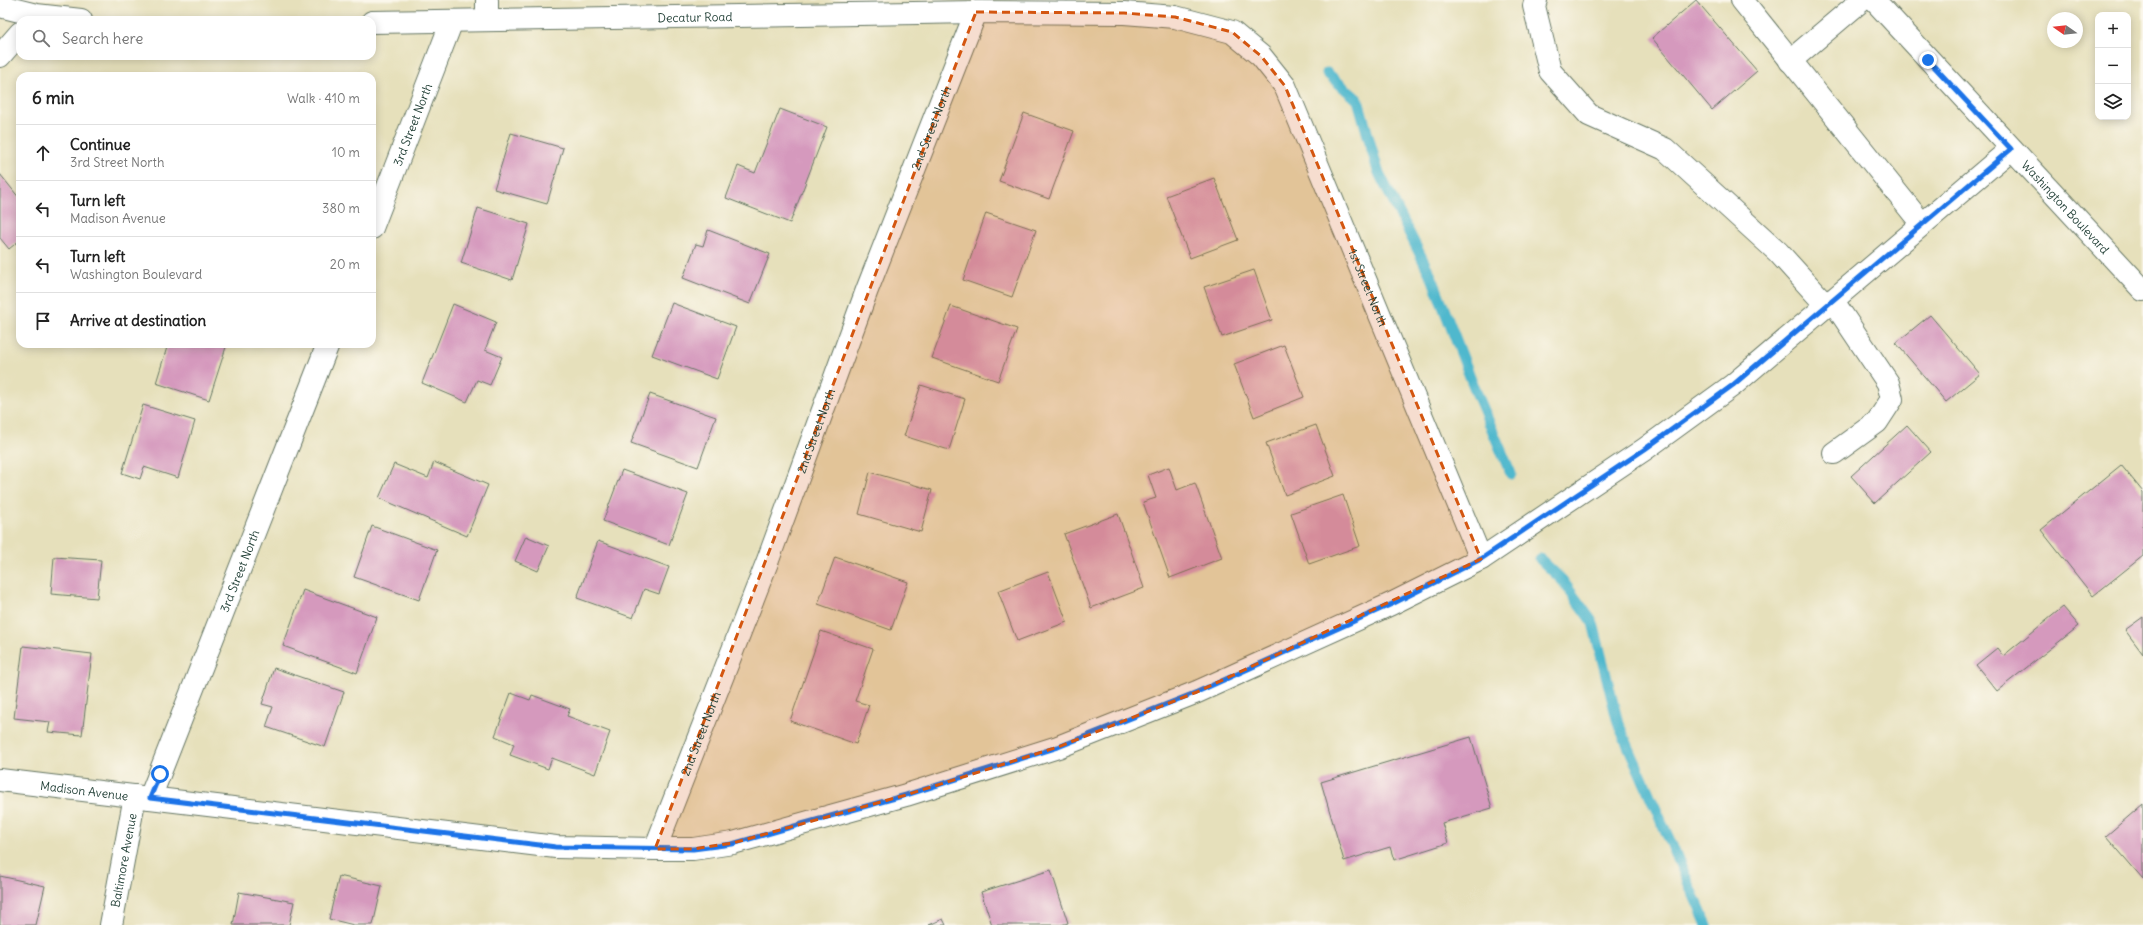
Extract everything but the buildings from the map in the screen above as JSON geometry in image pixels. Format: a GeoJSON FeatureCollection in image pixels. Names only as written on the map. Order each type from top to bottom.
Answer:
{"type":"FeatureCollection","features":[{"type":"Feature","properties":{"kind":"street"},"geometry":{"type":"LineString","coordinates":[[1536,0],[1534,6],[1550,71],[1589,115],[1665,149],[1778,252],[1830,304],[1888,383],[1892,399],[1877,422],[1834,453]]}},
{"type":"Feature","properties":{"kind":"street"},"geometry":{"type":"LineString","coordinates":[[1742,0],[1922,224]]}},
{"type":"Feature","properties":{"kind":"street"},"geometry":{"type":"LineString","coordinates":[[1790,61],[1862,0]]}},
{"type":"Feature","properties":{"kind":"street","name":"Washington Boulevard"},"geometry":{"type":"LineString","coordinates":[[1874,0],[2143,290]]}},
{"type":"Feature","properties":{"kind":"street"},"geometry":{"type":"LineString","coordinates":[[0,6],[30,16]]}},
{"type":"Feature","properties":{"kind":"street","name":"Decatur Road"},"geometry":{"type":"LineString","coordinates":[[376,22],[452,21],[487,10],[1124,13],[1175,17],[1232,32]]}},
{"type":"Feature","properties":{"kind":"street","name":"2nd Street North"},"geometry":{"type":"LineString","coordinates":[[655,849],[768,560],[867,290],[976,12]]}},
{"type":"Feature","properties":{"kind":"street","name":"3rd Street North"},"geometry":{"type":"LineString","coordinates":[[376,218],[452,21]]}},
{"type":"Feature","properties":{"kind":"street","name":"1st Street North"},"geometry":{"type":"LineString","coordinates":[[1232,32],[1262,56],[1285,86],[1481,559]]}},
{"type":"Feature","properties":{"kind":"street"},"geometry":{"type":"LineString","coordinates":[[0,56],[16,38]]}},
{"type":"Feature","properties":{"kind":"street","name":"Madison Avenue"},"geometry":{"type":"LineString","coordinates":[[0,780],[556,847],[655,849],[693,849],[732,844],[906,795],[1058,747],[1197,692],[1392,604],[1481,559],[1645,449],[1733,385],[2011,149]]}},
{"type":"Feature","properties":{"kind":"street","name":"3rd Street North"},"geometry":{"type":"LineString","coordinates":[[142,797],[326,348]]}},
{"type":"Feature","properties":{"kind":"street","name":"Baltimore Avenue"},"geometry":{"type":"LineString","coordinates":[[111,925],[142,797]]}},
{"type":"Feature","properties":{"kind":"highlighted area"},"geometry":{"type":"Polygon","coordinates":[[[976,12],[1124,13],[1175,17],[1232,32],[1261,56],[1285,86],[1481,559],[1197,692],[1058,747],[906,795],[733,843],[693,849],[655,849],[976,12]]]}},
{"type":"Feature","properties":{"kind":"waterway"},"geometry":{"type":"LineString","coordinates":[[1327,73],[1358,100],[1378,171],[1433,280],[1474,387],[1511,474]]}},
{"type":"Feature","properties":{"kind":"waterway"},"geometry":{"type":"LineString","coordinates":[[1540,559],[1562,580],[1593,623],[1618,723],[1707,925]]}},
{"type":"Feature","properties":{"kind":"route"},"geometry":{"type":"LineString","coordinates":[[160,774],[150,798],[556,847],[693,849],[732,844],[906,795],[1058,747],[1197,692],[1392,604],[1481,559],[1645,449],[1733,385],[2011,149],[1928,60]]}}]}
